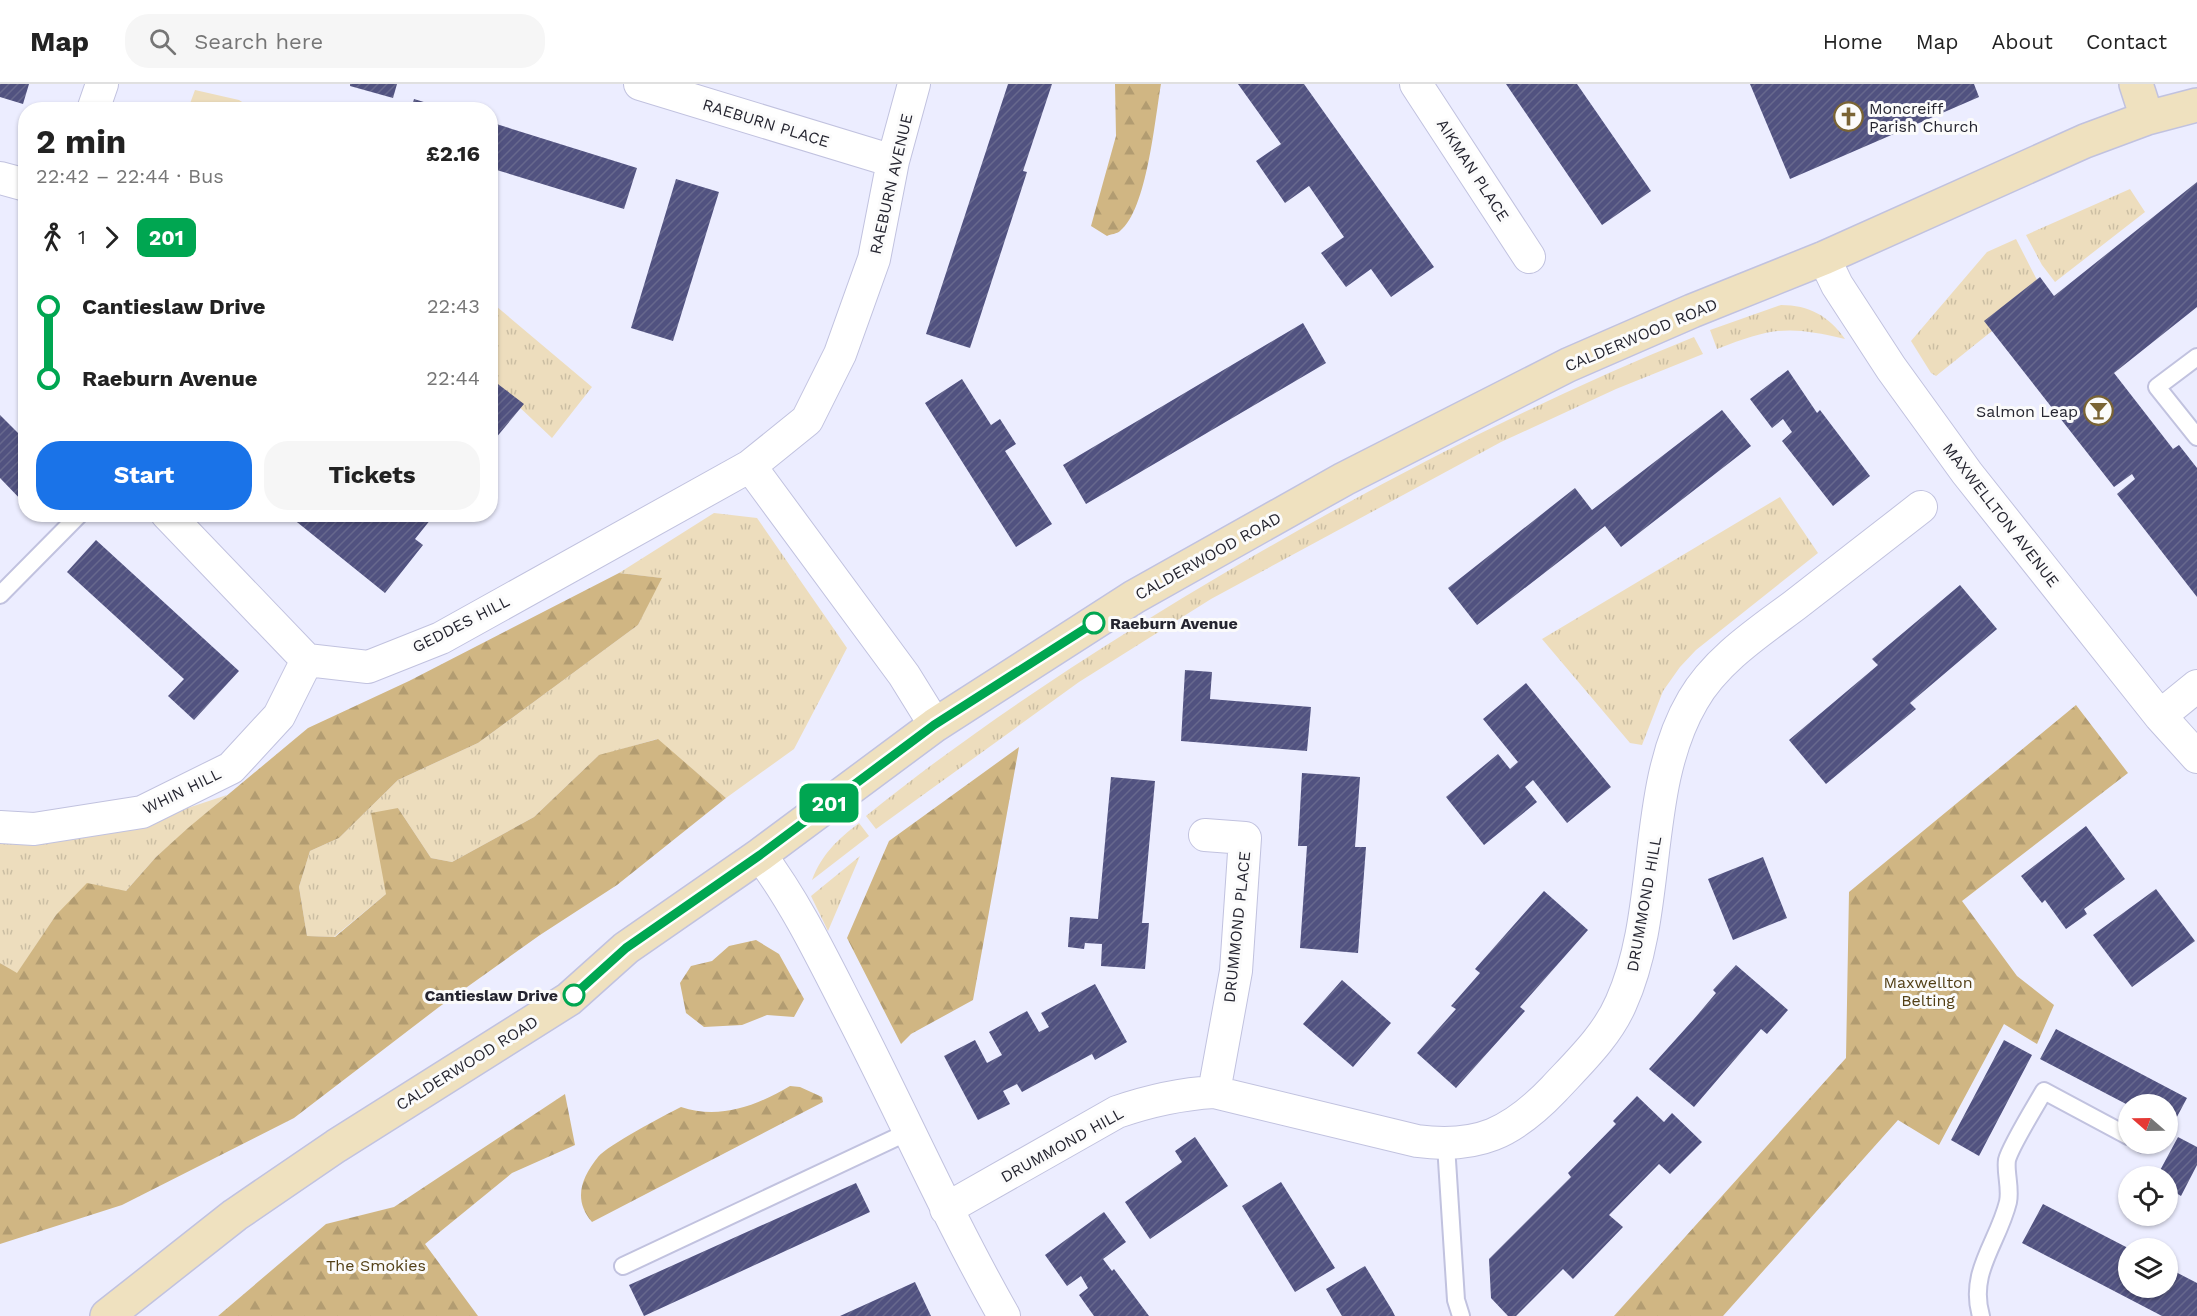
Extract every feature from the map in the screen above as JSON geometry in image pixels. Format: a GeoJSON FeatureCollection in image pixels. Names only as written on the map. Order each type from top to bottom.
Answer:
{"type":"FeatureCollection","features":[{"type":"Feature","properties":{"kind":"street"},"geometry":{"type":"LineString","coordinates":[[96,102],[102,84]]}},
{"type":"Feature","properties":{"kind":"street","name":"RAEBURN PLACE"},"geometry":{"type":"LineString","coordinates":[[640,84],[893,161]]}},
{"type":"Feature","properties":{"kind":"street","name":"RAEBURN AVENUE"},"geometry":{"type":"LineString","coordinates":[[750,466],[807,420],[840,354],[874,259],[893,161],[914,84]]}},
{"type":"Feature","properties":{"kind":"street","name":"AIKMAN PLACE"},"geometry":{"type":"LineString","coordinates":[[1416,84],[1529,257]]}},
{"type":"Feature","properties":{"kind":"street"},"geometry":{"type":"LineString","coordinates":[[2136,84],[2148,118]]}},
{"type":"Feature","properties":{"kind":"street","name":"CALDERWOOD ROAD"},"geometry":{"type":"LineString","coordinates":[[106,1316],[236,1215],[336,1146],[569,999],[626,948],[760,855],[934,725],[1134,597],[1344,479],[1568,365],[1692,311],[1824,258],[2076,146],[2148,118],[2197,105]]}},
{"type":"Feature","properties":{"kind":"street"},"geometry":{"type":"LineString","coordinates":[[0,178],[18,183]]}},
{"type":"Feature","properties":{"kind":"street","name":"MAXWELLTON AVENUE"},"geometry":{"type":"LineString","coordinates":[[1824,258],[1861,322],[1942,440],[2160,716],[2197,757]]}},
{"type":"Feature","properties":{"kind":"street"},"geometry":{"type":"LineString","coordinates":[[750,466],[904,675],[934,725]]}},
{"type":"Feature","properties":{"kind":"street","name":"GEDDES HILL"},"geometry":{"type":"LineString","coordinates":[[307,660],[368,667],[441,638],[750,466]]}},
{"type":"Feature","properties":{"kind":"street","name":"DRUMMOND HILL"},"geometry":{"type":"LineString","coordinates":[[946,1209],[1117,1112],[1166,1097],[1214,1092],[1417,1141],[1446,1144],[1470,1143],[1494,1134],[1538,1106],[1604,1032],[1620,1005],[1632,975],[1641,934],[1671,753],[1683,719],[1711,675],[1750,639],[1921,507]]}},
{"type":"Feature","properties":{"kind":"street"},"geometry":{"type":"LineString","coordinates":[[175,522],[307,660]]}},
{"type":"Feature","properties":{"kind":"street","name":"WHIN HILL"},"geometry":{"type":"LineString","coordinates":[[0,827],[34,828],[142,812],[231,768],[279,716],[307,660]]}},
{"type":"Feature","properties":{"kind":"street"},"geometry":{"type":"LineString","coordinates":[[2160,716],[2197,686]]}},
{"type":"Feature","properties":{"kind":"street","name":"DRUMMOND PLACE"},"geometry":{"type":"LineString","coordinates":[[1204,835],[1245,838],[1236,971],[1214,1092]]}},
{"type":"Feature","properties":{"kind":"street"},"geometry":{"type":"LineString","coordinates":[[760,855],[781,883],[834,980],[946,1209],[1004,1316]]}},
{"type":"Feature","properties":{"kind":"lane"},"geometry":{"type":"LineString","coordinates":[[2197,357],[2157,387],[2197,437]]}},
{"type":"Feature","properties":{"kind":"lane"},"geometry":{"type":"LineString","coordinates":[[0,595],[73,522]]}},
{"type":"Feature","properties":{"kind":"lane"},"geometry":{"type":"LineString","coordinates":[[1981,1316],[1977,1286],[1981,1266],[2000,1227],[2008,1200],[2010,1180],[2007,1161],[2044,1090],[2118,1131]]}},
{"type":"Feature","properties":{"kind":"lane"},"geometry":{"type":"LineString","coordinates":[[623,1266],[908,1132]]}},
{"type":"Feature","properties":{"kind":"lane"},"geometry":{"type":"LineString","coordinates":[[1446,1144],[1455,1300],[1461,1316]]}},
{"type":"Feature","properties":{"kind":"green space"},"geometry":{"type":"Polygon","coordinates":[[[1115,84],[1161,84],[1153,140],[1137,204],[1120,231],[1107,236],[1091,226],[1116,136],[1115,84]]]}},
{"type":"Feature","properties":{"kind":"green space"},"geometry":{"type":"Polygon","coordinates":[[[195,90],[242,102],[191,102],[195,90]]]}},
{"type":"Feature","properties":{"kind":"green space"},"geometry":{"type":"Polygon","coordinates":[[[2130,189],[2145,212],[2055,282],[2042,265],[2026,235],[2130,189]]]}},
{"type":"Feature","properties":{"kind":"green space"},"geometry":{"type":"Polygon","coordinates":[[[2016,239],[2037,280],[1985,321],[1992,331],[1936,376],[1931,373],[1911,341],[1987,252],[2016,239]]]}},
{"type":"Feature","properties":{"kind":"green space"},"geometry":{"type":"Polygon","coordinates":[[[1781,305],[1801,307],[1817,313],[1832,324],[1845,339],[1794,330],[1780,331],[1752,337],[1717,349],[1710,330],[1781,305]]]}},
{"type":"Feature","properties":{"kind":"green space"},"geometry":{"type":"Polygon","coordinates":[[[498,308],[592,387],[552,438],[498,387],[498,308]]]}},
{"type":"Feature","properties":{"kind":"green space"},"geometry":{"type":"Polygon","coordinates":[[[1694,337],[1703,354],[1616,389],[1501,442],[1211,599],[1079,682],[876,829],[866,816],[955,748],[1047,684],[1142,623],[1293,533],[1405,472],[1519,415],[1694,337]]]}},
{"type":"Feature","properties":{"kind":"green space"},"geometry":{"type":"Polygon","coordinates":[[[1780,497],[1818,553],[1696,650],[1680,667],[1663,691],[1642,745],[1630,743],[1542,639],[1780,497]]]}},
{"type":"Feature","properties":{"kind":"green space"},"geometry":{"type":"Polygon","coordinates":[[[714,513],[757,518],[847,648],[794,749],[726,798],[657,739],[598,756],[534,817],[452,862],[431,858],[398,808],[386,894],[334,937],[307,936],[299,887],[310,851],[339,838],[398,780],[478,743],[638,625],[661,578],[619,573],[714,513]]]}},
{"type":"Feature","properties":{"kind":"green space"},"geometry":{"type":"Polygon","coordinates":[[[619,573],[662,578],[638,625],[478,743],[398,780],[339,838],[310,851],[299,887],[307,936],[335,937],[386,894],[371,813],[398,808],[431,858],[452,862],[534,817],[599,755],[658,739],[726,798],[617,885],[540,935],[439,1007],[294,1118],[122,1205],[0,1244],[0,963],[17,973],[56,915],[87,883],[126,891],[156,857],[188,828],[308,728],[409,681],[619,573]]]}},
{"type":"Feature","properties":{"kind":"green space","name":"Maxwellton Belting"},"geometry":{"type":"Polygon","coordinates":[[[2076,705],[2128,773],[1962,901],[2017,976],[2054,1005],[2037,1044],[2004,1024],[1939,1145],[1898,1120],[1723,1316],[1614,1316],[1846,1058],[1849,892],[2076,705]]]}},
{"type":"Feature","properties":{"kind":"green space"},"geometry":{"type":"Polygon","coordinates":[[[1019,747],[973,1000],[911,1034],[901,1044],[847,938],[889,841],[1019,747]]]}},
{"type":"Feature","properties":{"kind":"green space"},"geometry":{"type":"Polygon","coordinates":[[[227,795],[156,857],[126,891],[56,915],[17,974],[0,963],[0,841],[43,841],[115,832],[227,795]]]}},
{"type":"Feature","properties":{"kind":"green space"},"geometry":{"type":"Polygon","coordinates":[[[859,823],[869,836],[812,880],[820,863],[831,848],[859,823]]]}},
{"type":"Feature","properties":{"kind":"green space"},"geometry":{"type":"Polygon","coordinates":[[[860,856],[828,931],[811,896],[860,856]]]}},
{"type":"Feature","properties":{"kind":"green space"},"geometry":{"type":"Polygon","coordinates":[[[756,940],[779,954],[804,999],[794,1017],[767,1015],[742,1025],[704,1027],[686,1013],[680,983],[691,966],[712,961],[729,946],[756,940]]]}},
{"type":"Feature","properties":{"kind":"green space"},"geometry":{"type":"Polygon","coordinates":[[[790,1086],[800,1087],[822,1097],[823,1102],[592,1222],[586,1214],[581,1197],[587,1173],[598,1157],[624,1138],[681,1107],[709,1112],[737,1109],[764,1100],[790,1086]]]}},
{"type":"Feature","properties":{"kind":"green space","name":"The Smokies"},"geometry":{"type":"Polygon","coordinates":[[[565,1094],[575,1145],[512,1173],[425,1244],[478,1316],[218,1316],[326,1224],[394,1207],[565,1094]]]}},
{"type":"Feature","properties":{"kind":"building"},"geometry":{"type":"Polygon","coordinates":[[[0,84],[29,84],[24,102],[0,97],[0,84]]]}},
{"type":"Feature","properties":{"kind":"building"},"geometry":{"type":"Polygon","coordinates":[[[350,84],[397,84],[393,98],[350,86],[350,84]]]}},
{"type":"Feature","properties":{"kind":"building"},"geometry":{"type":"Polygon","coordinates":[[[1008,84],[1052,84],[1023,171],[1027,172],[970,348],[926,334],[1008,84]]]}},
{"type":"Feature","properties":{"kind":"building"},"geometry":{"type":"Polygon","coordinates":[[[1238,84],[1304,84],[1434,267],[1391,297],[1371,269],[1346,287],[1321,253],[1344,237],[1309,186],[1285,203],[1256,161],[1281,144],[1238,84]]]}},
{"type":"Feature","properties":{"kind":"building"},"geometry":{"type":"Polygon","coordinates":[[[1506,84],[1577,84],[1651,191],[1602,225],[1506,84]]]}},
{"type":"Feature","properties":{"kind":"building","name":"Moncreiff Parish Church"},"geometry":{"type":"Polygon","coordinates":[[[1750,84],[1974,84],[1979,97],[1790,179],[1750,84]]]}},
{"type":"Feature","properties":{"kind":"building"},"geometry":{"type":"Polygon","coordinates":[[[498,125],[637,168],[624,209],[498,170],[498,125]]]}},
{"type":"Feature","properties":{"kind":"building"},"geometry":{"type":"Polygon","coordinates":[[[676,179],[719,192],[673,341],[631,328],[676,179]]]}},
{"type":"Feature","properties":{"kind":"building"},"geometry":{"type":"Polygon","coordinates":[[[2197,182],[2197,307],[2114,373],[2173,449],[2179,445],[2197,468],[2197,597],[2117,494],[2135,479],[2132,474],[2114,487],[1984,321],[2040,277],[2054,296],[2197,182]]]}},
{"type":"Feature","properties":{"kind":"building"},"geometry":{"type":"Polygon","coordinates":[[[1303,323],[1326,363],[1086,504],[1063,465],[1303,323]]]}},
{"type":"Feature","properties":{"kind":"building"},"geometry":{"type":"Polygon","coordinates":[[[1788,370],[1817,413],[1820,410],[1870,476],[1833,506],[1782,441],[1792,432],[1783,419],[1772,428],[1750,399],[1788,370]]]}},
{"type":"Feature","properties":{"kind":"building"},"geometry":{"type":"Polygon","coordinates":[[[962,379],[991,425],[1000,419],[1016,444],[1005,451],[1052,524],[1016,547],[925,403],[962,379]]]}},
{"type":"Feature","properties":{"kind":"building"},"geometry":{"type":"Polygon","coordinates":[[[498,384],[524,404],[498,435],[498,384]]]}},
{"type":"Feature","properties":{"kind":"building"},"geometry":{"type":"Polygon","coordinates":[[[1722,410],[1751,446],[1621,547],[1605,526],[1477,625],[1448,588],[1575,488],[1592,510],[1722,410]]]}},
{"type":"Feature","properties":{"kind":"building"},"geometry":{"type":"Polygon","coordinates":[[[0,415],[18,433],[18,497],[0,478],[0,415]]]}},
{"type":"Feature","properties":{"kind":"building"},"geometry":{"type":"Polygon","coordinates":[[[297,522],[429,522],[415,539],[423,545],[385,593],[297,522]]]}},
{"type":"Feature","properties":{"kind":"building"},"geometry":{"type":"Polygon","coordinates":[[[96,540],[239,671],[194,720],[168,696],[184,679],[67,572],[96,540]]]}},
{"type":"Feature","properties":{"kind":"building"},"geometry":{"type":"Polygon","coordinates":[[[1960,585],[1997,629],[1910,703],[1916,709],[1826,784],[1789,740],[1878,665],[1872,659],[1960,585]]]}},
{"type":"Feature","properties":{"kind":"building"},"geometry":{"type":"Polygon","coordinates":[[[1185,670],[1212,672],[1210,699],[1311,707],[1307,751],[1181,741],[1185,670]]]}},
{"type":"Feature","properties":{"kind":"building"},"geometry":{"type":"Polygon","coordinates":[[[1526,683],[1611,787],[1567,823],[1533,780],[1525,787],[1537,802],[1484,845],[1446,797],[1498,754],[1510,769],[1518,762],[1483,719],[1526,683]]]}},
{"type":"Feature","properties":{"kind":"building"},"geometry":{"type":"Polygon","coordinates":[[[1302,773],[1360,777],[1355,847],[1366,847],[1358,953],[1300,948],[1307,846],[1298,846],[1302,773]]]}},
{"type":"Feature","properties":{"kind":"building"},"geometry":{"type":"Polygon","coordinates":[[[1111,777],[1155,781],[1142,923],[1149,923],[1145,969],[1101,966],[1102,944],[1085,943],[1084,949],[1068,947],[1070,917],[1098,919],[1111,777]]]}},
{"type":"Feature","properties":{"kind":"building"},"geometry":{"type":"Polygon","coordinates":[[[2086,826],[2125,879],[2084,909],[2087,914],[2066,929],[2045,900],[2042,903],[2021,876],[2086,826]]]}},
{"type":"Feature","properties":{"kind":"building"},"geometry":{"type":"Polygon","coordinates":[[[1763,857],[1787,918],[1733,940],[1708,879],[1763,857]]]}},
{"type":"Feature","properties":{"kind":"building"},"geometry":{"type":"Polygon","coordinates":[[[2156,889],[2195,941],[2132,987],[2093,935],[2156,889]]]}},
{"type":"Feature","properties":{"kind":"building"},"geometry":{"type":"Polygon","coordinates":[[[1544,891],[1588,930],[1520,1007],[1525,1011],[1456,1088],[1417,1053],[1456,1009],[1451,1006],[1480,973],[1475,969],[1544,891]]]}},
{"type":"Feature","properties":{"kind":"building"},"geometry":{"type":"Polygon","coordinates":[[[1736,965],[1788,1010],[1767,1034],[1761,1029],[1694,1107],[1649,1069],[1716,993],[1713,990],[1736,965]]]}},
{"type":"Feature","properties":{"kind":"building"},"geometry":{"type":"Polygon","coordinates":[[[1342,980],[1391,1023],[1353,1067],[1303,1024],[1342,980]]]}},
{"type":"Feature","properties":{"kind":"building"},"geometry":{"type":"Polygon","coordinates":[[[1095,984],[1127,1042],[1095,1060],[1092,1054],[1022,1092],[1017,1084],[1003,1091],[1010,1104],[978,1120],[944,1056],[975,1040],[987,1063],[1002,1055],[989,1032],[1027,1011],[1039,1032],[1049,1027],[1041,1013],[1095,984]]]}},
{"type":"Feature","properties":{"kind":"building"},"geometry":{"type":"Polygon","coordinates":[[[2056,1029],[2187,1098],[2178,1115],[2178,1094],[2118,1094],[2118,1100],[2040,1059],[2056,1029]]]}},
{"type":"Feature","properties":{"kind":"building"},"geometry":{"type":"Polygon","coordinates":[[[2004,1040],[2032,1055],[1979,1156],[1951,1140],[2004,1040]]]}},
{"type":"Feature","properties":{"kind":"building"},"geometry":{"type":"Polygon","coordinates":[[[1637,1096],[1664,1122],[1672,1113],[1702,1142],[1670,1174],[1659,1164],[1609,1215],[1623,1227],[1573,1279],[1563,1269],[1516,1316],[1508,1316],[1491,1298],[1489,1259],[1571,1177],[1568,1173],[1616,1124],[1613,1121],[1637,1096]]]}},
{"type":"Feature","properties":{"kind":"building"},"geometry":{"type":"Polygon","coordinates":[[[1195,1137],[1228,1186],[1150,1239],[1125,1202],[1182,1162],[1175,1151],[1195,1137]]]}},
{"type":"Feature","properties":{"kind":"building"},"geometry":{"type":"Polygon","coordinates":[[[2178,1137],[2197,1147],[2197,1165],[2181,1196],[2178,1194],[2178,1166],[2162,1166],[2169,1154],[2178,1154],[2178,1137]]]}},
{"type":"Feature","properties":{"kind":"building"},"geometry":{"type":"Polygon","coordinates":[[[1281,1182],[1335,1268],[1295,1292],[1242,1206],[1281,1182]]]}},
{"type":"Feature","properties":{"kind":"building"},"geometry":{"type":"Polygon","coordinates":[[[856,1183],[870,1212],[644,1316],[629,1285],[856,1183]]]}},
{"type":"Feature","properties":{"kind":"building"},"geometry":{"type":"Polygon","coordinates":[[[2043,1204],[2118,1243],[2118,1293],[2022,1243],[2043,1204]]]}},
{"type":"Feature","properties":{"kind":"building"},"geometry":{"type":"Polygon","coordinates":[[[1104,1212],[1126,1242],[1103,1259],[1112,1271],[1114,1269],[1149,1316],[1094,1316],[1079,1295],[1088,1288],[1081,1276],[1067,1286],[1045,1255],[1104,1212]]]}},
{"type":"Feature","properties":{"kind":"building"},"geometry":{"type":"Polygon","coordinates":[[[1365,1266],[1395,1316],[1342,1316],[1326,1289],[1365,1266]]]}},
{"type":"Feature","properties":{"kind":"building"},"geometry":{"type":"Polygon","coordinates":[[[2178,1273],[2197,1283],[2197,1316],[2162,1316],[2127,1298],[2178,1298],[2178,1273]]]}},
{"type":"Feature","properties":{"kind":"building"},"geometry":{"type":"Polygon","coordinates":[[[915,1282],[931,1316],[840,1316],[915,1282]]]}},
{"type":"Feature","properties":{"kind":"bus line","name":"201"},"geometry":{"type":"LineString","coordinates":[[574,995],[626,948],[760,855],[934,725],[1094,623]]}},
{"type":"Feature","properties":{"kind":"place","name":"Moncreiff Parish Church"},"geometry":{"type":"Point","coordinates":[1848,117]}},
{"type":"Feature","properties":{"kind":"place","name":"Salmon Leap"},"geometry":{"type":"Point","coordinates":[2099,411]}},
{"type":"Feature","properties":{"kind":"place","name":"Raeburn Avenue"},"geometry":{"type":"Point","coordinates":[1094,623]}},
{"type":"Feature","properties":{"kind":"place","name":"Cantieslaw Drive"},"geometry":{"type":"Point","coordinates":[574,995]}}]}
